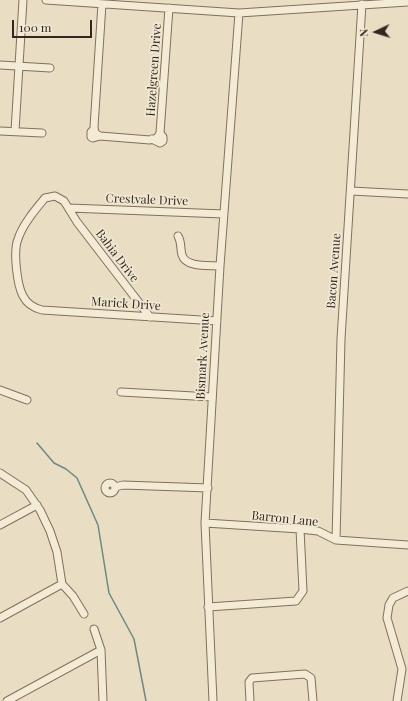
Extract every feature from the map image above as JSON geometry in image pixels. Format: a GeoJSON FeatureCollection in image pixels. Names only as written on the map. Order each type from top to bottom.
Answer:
{"type":"FeatureCollection","features":[{"type":"Feature","properties":{"kind":"street"},"geometry":{"type":"LineString","coordinates":[[15,131],[23,0]]}},
{"type":"Feature","properties":{"kind":"street"},"geometry":{"type":"LineString","coordinates":[[46,0],[80,1],[102,4],[164,5],[239,13],[408,2]]}},
{"type":"Feature","properties":{"kind":"street","name":"Hazelgreen Drive"},"geometry":{"type":"LineString","coordinates":[[102,4],[96,132],[157,137],[164,5]]}},
{"type":"Feature","properties":{"kind":"street","name":"Bacon Avenue"},"geometry":{"type":"LineString","coordinates":[[336,540],[341,339],[362,4]]}},
{"type":"Feature","properties":{"kind":"street","name":"Bismark Avenue"},"geometry":{"type":"LineString","coordinates":[[213,701],[205,523],[220,266],[239,13]]}},
{"type":"Feature","properties":{"kind":"street"},"geometry":{"type":"LineString","coordinates":[[0,65],[50,68]]}},
{"type":"Feature","properties":{"kind":"street"},"geometry":{"type":"LineString","coordinates":[[0,131],[42,132]]}},
{"type":"Feature","properties":{"kind":"street"},"geometry":{"type":"LineString","coordinates":[[351,191],[408,194]]}},
{"type":"Feature","properties":{"kind":"street","name":"Marick Drive"},"geometry":{"type":"LineString","coordinates":[[69,208],[64,201],[55,196],[45,198],[17,239],[15,250],[20,287],[22,296],[28,303],[35,308],[42,310],[217,321]]}},
{"type":"Feature","properties":{"kind":"street","name":"Crestvale Drive"},"geometry":{"type":"LineString","coordinates":[[69,208],[224,214]]}},
{"type":"Feature","properties":{"kind":"street","name":"Bahia Drive"},"geometry":{"type":"LineString","coordinates":[[69,208],[77,222],[150,317]]}},
{"type":"Feature","properties":{"kind":"street"},"geometry":{"type":"LineString","coordinates":[[178,236],[181,242],[184,260],[190,263],[220,266]]}},
{"type":"Feature","properties":{"kind":"street"},"geometry":{"type":"LineString","coordinates":[[0,390],[27,400]]}},
{"type":"Feature","properties":{"kind":"street"},"geometry":{"type":"LineString","coordinates":[[121,392],[212,397]]}},
{"type":"Feature","properties":{"kind":"street"},"geometry":{"type":"LineString","coordinates":[[0,473],[26,490],[37,506],[50,531],[55,545],[62,584],[73,596],[84,614]]}},
{"type":"Feature","properties":{"kind":"street"},"geometry":{"type":"LineString","coordinates":[[115,487],[123,485],[208,488]]}},
{"type":"Feature","properties":{"kind":"street"},"geometry":{"type":"LineString","coordinates":[[0,524],[37,506]]}},
{"type":"Feature","properties":{"kind":"street","name":"Barron Lane"},"geometry":{"type":"LineString","coordinates":[[205,523],[300,529],[318,531],[336,540],[408,545]]}},
{"type":"Feature","properties":{"kind":"street"},"geometry":{"type":"LineString","coordinates":[[208,607],[296,601],[303,590],[300,529]]}},
{"type":"Feature","properties":{"kind":"street"},"geometry":{"type":"LineString","coordinates":[[0,618],[62,584]]}},
{"type":"Feature","properties":{"kind":"street"},"geometry":{"type":"LineString","coordinates":[[396,701],[402,670],[388,622],[387,612],[393,598],[408,591]]}},
{"type":"Feature","properties":{"kind":"street"},"geometry":{"type":"LineString","coordinates":[[94,629],[101,650],[103,701]]}},
{"type":"Feature","properties":{"kind":"street"},"geometry":{"type":"LineString","coordinates":[[7,701],[101,650]]}},
{"type":"Feature","properties":{"kind":"street"},"geometry":{"type":"LineString","coordinates":[[250,701],[249,682],[252,678],[305,674],[312,678],[313,701]]}},
{"type":"Feature","properties":{"kind":"waterway"},"geometry":{"type":"LineString","coordinates":[[37,443],[54,463],[66,469],[77,478],[98,525],[109,593],[134,639],[146,701]]}}]}
